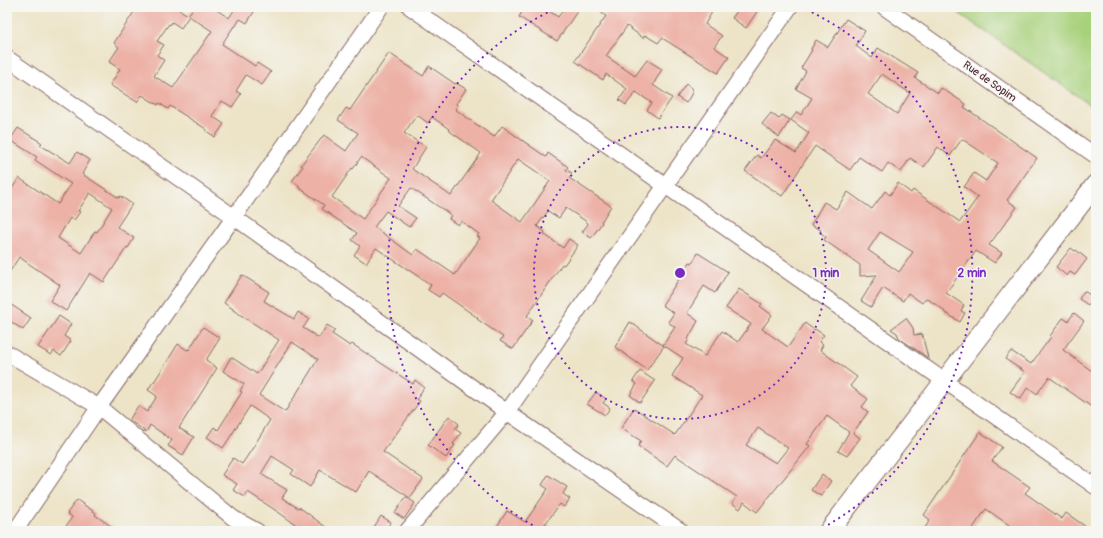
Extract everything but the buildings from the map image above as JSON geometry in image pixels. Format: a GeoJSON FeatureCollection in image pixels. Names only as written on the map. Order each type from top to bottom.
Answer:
{"type":"FeatureCollection","features":[{"type":"Feature","properties":{"kind":"main road"},"geometry":{"type":"LineString","coordinates":[[829,531],[1096,184]]}},
{"type":"Feature","properties":{"kind":"street"},"geometry":{"type":"LineString","coordinates":[[14,531],[99,407],[381,7]]}},
{"type":"Feature","properties":{"kind":"street"},"geometry":{"type":"LineString","coordinates":[[410,7],[1096,487]]}},
{"type":"Feature","properties":{"kind":"street"},"geometry":{"type":"LineString","coordinates":[[407,531],[507,412],[790,7]]}},
{"type":"Feature","properties":{"kind":"street","name":"Rue de Sopim"},"geometry":{"type":"LineString","coordinates":[[884,7],[1096,156]]}},
{"type":"Feature","properties":{"kind":"street"},"geometry":{"type":"LineString","coordinates":[[7,58],[234,217],[507,412],[681,531]]}},
{"type":"Feature","properties":{"kind":"street"},"geometry":{"type":"LineString","coordinates":[[7,353],[99,407],[233,518],[257,531]]}},
{"type":"Feature","properties":{"kind":"green space"},"geometry":{"type":"Polygon","coordinates":[[[950,7],[1096,7],[1096,109],[950,7]]]}}]}
